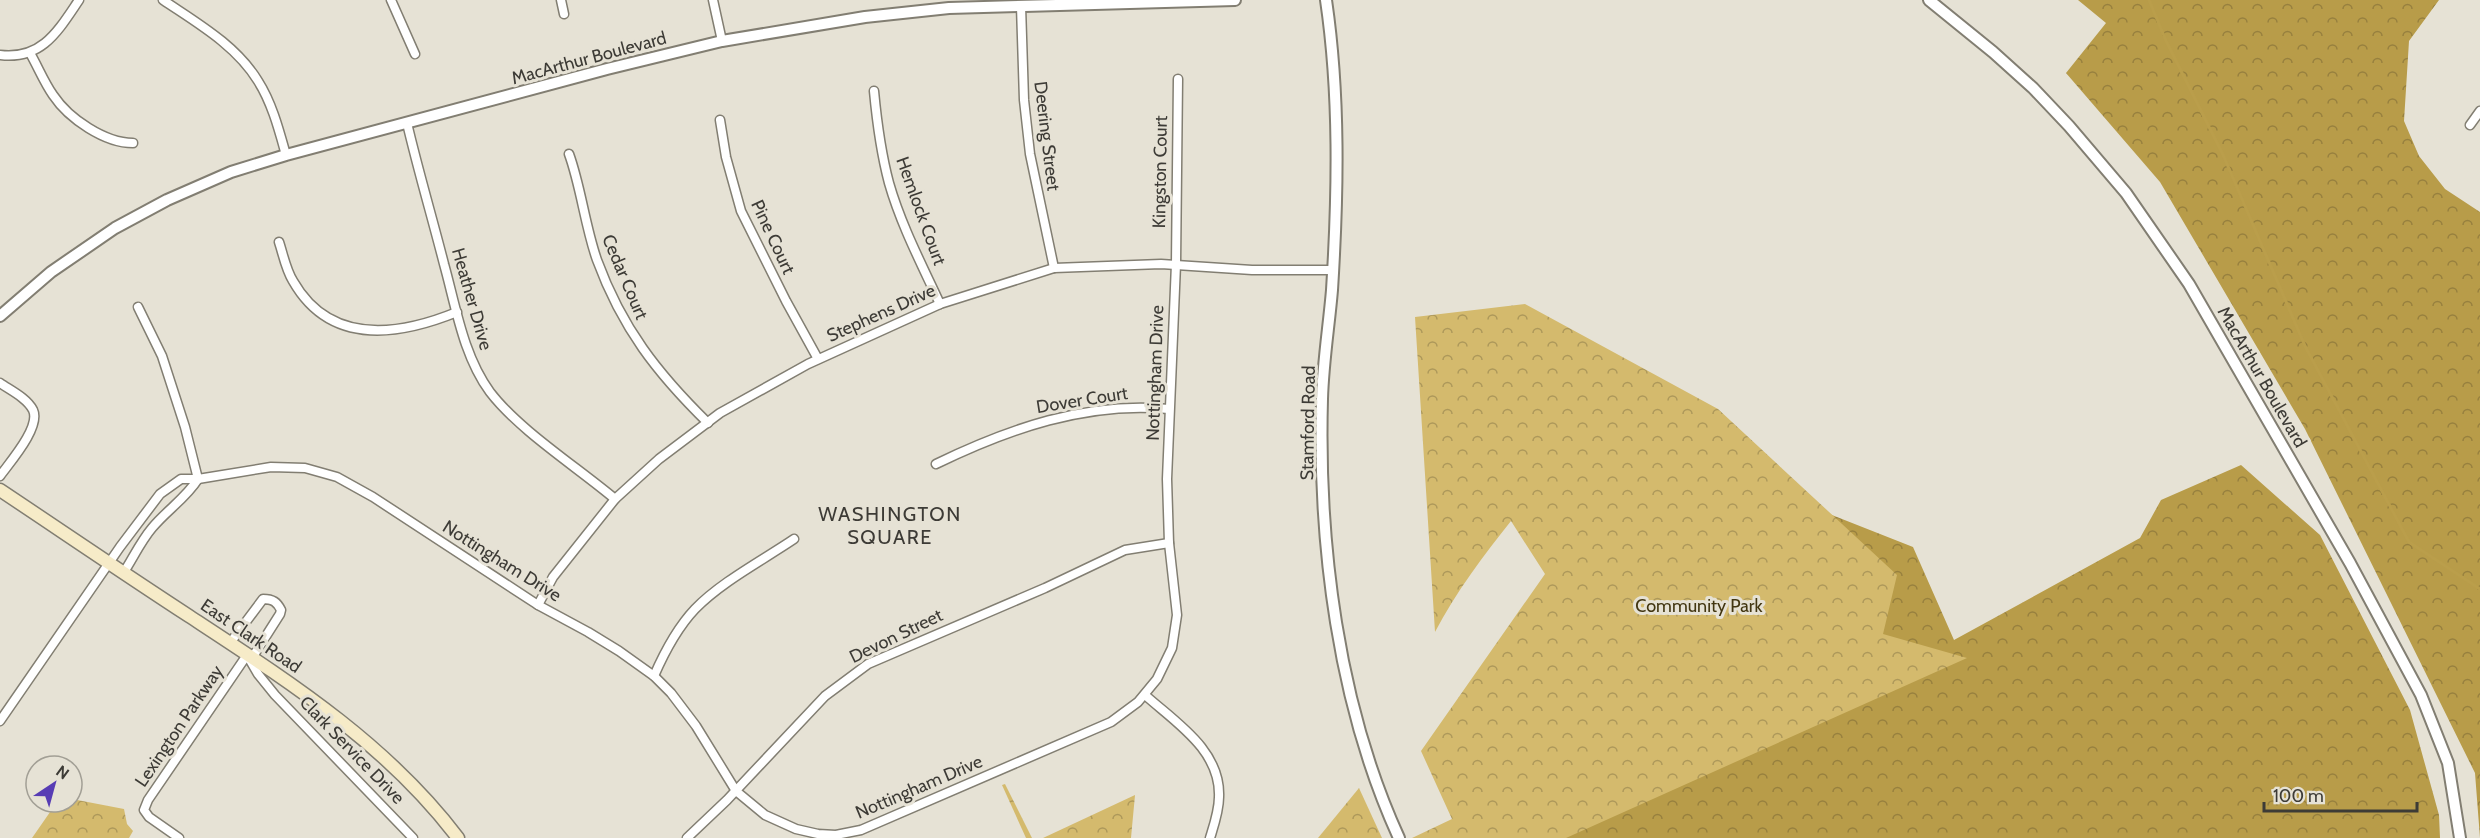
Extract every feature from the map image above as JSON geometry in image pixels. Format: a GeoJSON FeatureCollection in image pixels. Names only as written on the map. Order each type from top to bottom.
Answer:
{"type":"FeatureCollection","features":[{"type":"Feature","properties":{"kind":"main road","name":"East Clark Road"},"geometry":{"type":"LineString","coordinates":[[0,490],[316,701],[380,753],[433,806],[458,838]]}},
{"type":"Feature","properties":{"kind":"street"},"geometry":{"type":"LineString","coordinates":[[0,55],[18,56],[30,53],[47,41],[79,0]]}},
{"type":"Feature","properties":{"kind":"street"},"geometry":{"type":"LineString","coordinates":[[163,0],[214,34],[240,58],[258,81],[275,114],[286,155]]}},
{"type":"Feature","properties":{"kind":"street"},"geometry":{"type":"LineString","coordinates":[[391,0],[415,54]]}},
{"type":"Feature","properties":{"kind":"street"},"geometry":{"type":"LineString","coordinates":[[561,0],[564,14]]}},
{"type":"Feature","properties":{"kind":"street"},"geometry":{"type":"LineString","coordinates":[[713,0],[722,40]]}},
{"type":"Feature","properties":{"kind":"street","name":"MacArthur Boulevard"},"geometry":{"type":"LineString","coordinates":[[0,316],[51,272],[116,228],[199,185],[231,172],[286,155],[722,40],[865,17],[949,8],[1235,0]]}},
{"type":"Feature","properties":{"kind":"street","name":"Stamford Road"},"geometry":{"type":"LineString","coordinates":[[1326,0],[1332,45],[1335,98],[1336,196],[1333,270],[1322,396],[1324,529],[1340,646],[1357,718],[1378,789],[1399,838]]}},
{"type":"Feature","properties":{"kind":"street","name":"MacArthur Boulevard"},"geometry":{"type":"LineString","coordinates":[[1929,0],[2001,59],[2033,88],[2069,126],[2126,193],[2189,284],[2350,563],[2421,695],[2448,763],[2460,838]]}},
{"type":"Feature","properties":{"kind":"street","name":"Deering Street"},"geometry":{"type":"LineString","coordinates":[[1021,6],[1022,76],[1030,154],[1054,268]]}},
{"type":"Feature","properties":{"kind":"street"},"geometry":{"type":"LineString","coordinates":[[30,53],[54,97],[73,116],[120,143],[133,143]]}},
{"type":"Feature","properties":{"kind":"street","name":"Kingston Court"},"geometry":{"type":"LineString","coordinates":[[1176,264],[1178,79]]}},
{"type":"Feature","properties":{"kind":"street","name":"Hemlock Court"},"geometry":{"type":"LineString","coordinates":[[874,91],[879,137],[890,185],[907,232],[940,304]]}},
{"type":"Feature","properties":{"kind":"street"},"geometry":{"type":"LineString","coordinates":[[2470,125],[2480,111]]}},
{"type":"Feature","properties":{"kind":"street","name":"Pine Court"},"geometry":{"type":"LineString","coordinates":[[720,120],[726,157],[741,211],[818,359]]}},
{"type":"Feature","properties":{"kind":"street","name":"Heather Drive"},"geometry":{"type":"LineString","coordinates":[[407,123],[457,312],[473,363],[495,398],[518,420],[615,499]]}},
{"type":"Feature","properties":{"kind":"street","name":"Cedar Court"},"geometry":{"type":"LineString","coordinates":[[569,154],[597,260],[617,309],[638,345],[665,378],[708,423]]}},
{"type":"Feature","properties":{"kind":"street"},"geometry":{"type":"LineString","coordinates":[[279,242],[293,281],[315,308],[338,324],[362,331],[390,331],[430,322],[457,312]]}},
{"type":"Feature","properties":{"kind":"street","name":"Stephens Drive"},"geometry":{"type":"LineString","coordinates":[[538,605],[559,569],[615,499],[658,459],[747,397],[818,359],[940,304],[1054,268],[1176,264],[1252,270],[1333,270]]}},
{"type":"Feature","properties":{"kind":"street","name":"Nottingham Drive"},"geometry":{"type":"LineString","coordinates":[[0,722],[109,563],[160,494],[181,479],[198,479],[271,467],[305,468],[337,477],[373,497],[538,605],[588,632],[654,676],[671,693],[696,726],[736,791],[765,815],[779,822],[836,837],[880,824],[1111,722],[1145,695],[1163,669],[1175,634],[1177,602],[1169,543],[1167,479],[1176,264]]}},
{"type":"Feature","properties":{"kind":"street"},"geometry":{"type":"LineString","coordinates":[[124,572],[151,529],[190,492],[198,479],[185,426],[162,356],[138,307]]}},
{"type":"Feature","properties":{"kind":"street"},"geometry":{"type":"LineString","coordinates":[[0,383],[27,402],[33,410],[35,419],[32,429],[0,476]]}},
{"type":"Feature","properties":{"kind":"street","name":"Dover Court"},"geometry":{"type":"LineString","coordinates":[[936,464],[991,438],[1048,419],[1121,408],[1169,409]]}},
{"type":"Feature","properties":{"kind":"street"},"geometry":{"type":"LineString","coordinates":[[654,676],[668,646],[694,610],[720,588],[794,539]]}},
{"type":"Feature","properties":{"kind":"street","name":"Devon Street"},"geometry":{"type":"LineString","coordinates":[[687,838],[736,791],[825,696],[868,664],[1045,588],[1125,550],[1169,543]]}},
{"type":"Feature","properties":{"kind":"street"},"geometry":{"type":"LineString","coordinates":[[230,643],[263,599],[270,599],[277,603],[281,610],[280,614],[250,657]]}},
{"type":"Feature","properties":{"kind":"street","name":"Lexington Parkway"},"geometry":{"type":"LineString","coordinates":[[179,838],[149,817],[144,810],[148,800],[250,657]]}},
{"type":"Feature","properties":{"kind":"street","name":"Clark Service Drive"},"geometry":{"type":"LineString","coordinates":[[250,657],[258,674],[275,695],[413,838]]}},
{"type":"Feature","properties":{"kind":"street"},"geometry":{"type":"LineString","coordinates":[[1145,695],[1189,732],[1205,752],[1217,777],[1219,797],[1210,838]]}},
{"type":"Feature","properties":{"kind":"green space"},"geometry":{"type":"Polygon","coordinates":[[[2078,0],[2439,0],[2409,41],[2404,121],[2419,156],[2445,189],[2480,212],[2480,838],[2475,773],[2305,429],[2160,182],[2066,73],[2106,23],[2078,0]]]}},
{"type":"Feature","properties":{"kind":"green space","name":"Community Park"},"geometry":{"type":"Polygon","coordinates":[[[1525,304],[1718,409],[1897,575],[1883,634],[1967,658],[1566,838],[1412,838],[1452,819],[1421,751],[1545,574],[1511,521],[1470,575],[1435,632],[1415,317],[1525,304]]]}},
{"type":"Feature","properties":{"kind":"green space"},"geometry":{"type":"Polygon","coordinates":[[[2241,465],[2320,535],[2410,710],[2439,815],[2440,838],[1520,838],[1804,504],[1913,547],[1954,640],[2140,538],[2161,500],[2241,465]]]}},
{"type":"Feature","properties":{"kind":"green space"},"geometry":{"type":"Polygon","coordinates":[[[1005,784],[1032,838],[1026,838],[1002,785],[1005,784]]]}},
{"type":"Feature","properties":{"kind":"green space"},"geometry":{"type":"Polygon","coordinates":[[[1359,788],[1382,838],[1318,838],[1359,788]]]}},
{"type":"Feature","properties":{"kind":"green space"},"geometry":{"type":"Polygon","coordinates":[[[1135,795],[1131,838],[1043,838],[1135,795]]]}},
{"type":"Feature","properties":{"kind":"green space"},"geometry":{"type":"Polygon","coordinates":[[[84,801],[124,809],[127,824],[133,831],[129,838],[32,838],[49,814],[84,814],[84,801]]]}},
{"type":"Feature","properties":{"kind":"waterway"},"geometry":{"type":"LineString","coordinates":[[2149,0],[2167,43],[2224,157],[2305,346],[2409,542],[2480,589]]}},
{"type":"Feature","properties":{"kind":"district","name":"WASHINGTON SQUARE"},"geometry":{"type":"Point","coordinates":[890,526]}}]}
